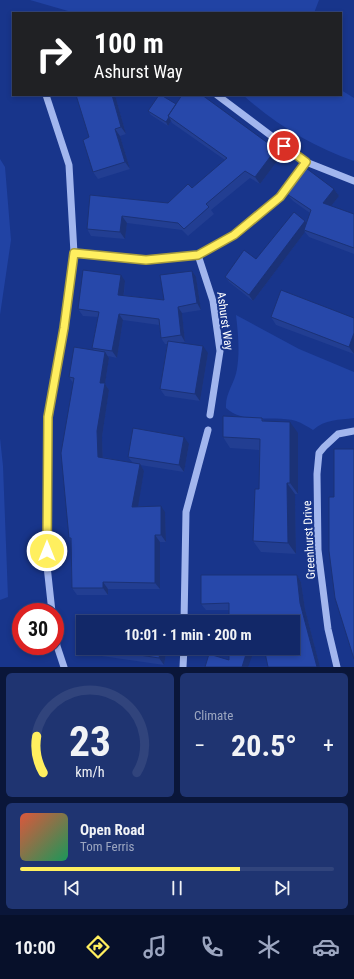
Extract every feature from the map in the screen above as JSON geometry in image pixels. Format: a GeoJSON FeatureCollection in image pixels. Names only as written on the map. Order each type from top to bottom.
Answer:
{"type":"FeatureCollection","features":[{"type":"Feature","properties":{"kind":"street"},"geometry":{"type":"LineString","coordinates":[[46,96],[69,165],[74,253],[64,328],[48,417],[47,566],[51,603]]}},
{"type":"Feature","properties":{"kind":"street"},"geometry":{"type":"LineString","coordinates":[[218,96],[306,162],[354,181]]}},
{"type":"Feature","properties":{"kind":"street"},"geometry":{"type":"LineString","coordinates":[[74,253],[146,260],[198,255],[234,235],[280,197],[306,162]]}},
{"type":"Feature","properties":{"kind":"street","name":"Ashurst Way"},"geometry":{"type":"LineString","coordinates":[[198,255],[213,301],[220,351],[210,415]]}},
{"type":"Feature","properties":{"kind":"street"},"geometry":{"type":"LineString","coordinates":[[184,615],[186,512],[208,430]]}},
{"type":"Feature","properties":{"kind":"street","name":"Greenhurst Drive"},"geometry":{"type":"LineString","coordinates":[[337,667],[328,629],[318,550],[317,474],[319,453],[324,446],[338,434],[354,431]]}},
{"type":"Feature","properties":{"kind":"street"},"geometry":{"type":"LineString","coordinates":[[59,655],[64,667]]}},
{"type":"Feature","properties":{"kind":"street"},"geometry":{"type":"LineString","coordinates":[[183,667],[184,655]]}},
{"type":"Feature","properties":{"kind":"shaded area"},"geometry":{"type":"Polygon","coordinates":[[[30,0],[319,0],[314,12],[72,12],[30,0]]]}},
{"type":"Feature","properties":{"kind":"shaded area"},"geometry":{"type":"Polygon","coordinates":[[[342,91],[354,98],[354,161],[309,142],[281,125],[244,96],[342,96],[342,91]]]}},
{"type":"Feature","properties":{"kind":"shaded area"},"geometry":{"type":"Polygon","coordinates":[[[0,159],[5,167],[11,240],[0,315],[0,159]]]}},
{"type":"Feature","properties":{"kind":"shaded area"},"geometry":{"type":"Polygon","coordinates":[[[236,315],[299,349],[354,372],[354,418],[327,422],[313,430],[296,421],[288,419],[251,418],[233,413],[226,408],[227,398],[236,374],[238,362],[236,315]]]}},
{"type":"Feature","properties":{"kind":"shaded area"},"geometry":{"type":"Polygon","coordinates":[[[0,438],[3,466],[8,597],[0,600],[0,438]]]}},
{"type":"Feature","properties":{"kind":"building"},"geometry":{"type":"Polygon","coordinates":[[[76,96],[112,96],[121,127],[115,129],[125,162],[93,172],[83,140],[89,137],[76,96]]]}},
{"type":"Feature","properties":{"kind":"building"},"geometry":{"type":"Polygon","coordinates":[[[158,96],[163,96],[176,104],[166,122],[148,111],[158,96]]]}},
{"type":"Feature","properties":{"kind":"building"},"geometry":{"type":"Polygon","coordinates":[[[181,96],[203,96],[276,149],[255,177],[245,171],[206,204],[209,207],[184,229],[178,223],[122,216],[120,232],[87,229],[90,195],[168,203],[188,184],[192,188],[227,158],[168,116],[181,96]]]}},
{"type":"Feature","properties":{"kind":"building"},"geometry":{"type":"Polygon","coordinates":[[[306,168],[334,189],[323,203],[354,214],[354,248],[304,230],[311,210],[287,194],[306,168]]]}},
{"type":"Feature","properties":{"kind":"building"},"geometry":{"type":"Polygon","coordinates":[[[294,212],[305,221],[249,295],[225,277],[244,250],[256,259],[294,212]]]}},
{"type":"Feature","properties":{"kind":"building"},"geometry":{"type":"Polygon","coordinates":[[[83,270],[121,275],[118,295],[164,300],[160,275],[192,271],[197,303],[178,307],[181,335],[161,338],[159,319],[119,314],[112,351],[92,348],[99,312],[78,309],[83,270]]]}},
{"type":"Feature","properties":{"kind":"building"},"geometry":{"type":"Polygon","coordinates":[[[281,290],[354,318],[354,333],[349,347],[271,317],[281,290]]]}},
{"type":"Feature","properties":{"kind":"building"},"geometry":{"type":"Polygon","coordinates":[[[168,341],[203,346],[195,394],[160,389],[168,341]]]}},
{"type":"Feature","properties":{"kind":"building"},"geometry":{"type":"Polygon","coordinates":[[[74,347],[105,352],[100,383],[105,383],[97,431],[98,457],[140,464],[132,507],[161,506],[161,535],[155,535],[155,583],[103,582],[103,588],[72,588],[71,538],[69,538],[61,453],[74,378],[69,377],[74,347]]]}},
{"type":"Feature","properties":{"kind":"building"},"geometry":{"type":"Polygon","coordinates":[[[223,416],[262,418],[262,421],[290,422],[290,483],[287,483],[288,543],[253,541],[255,489],[259,489],[260,439],[223,437],[223,416]]]}},
{"type":"Feature","properties":{"kind":"building"},"geometry":{"type":"Polygon","coordinates":[[[133,428],[184,437],[179,465],[128,457],[133,428]]]}},
{"type":"Feature","properties":{"kind":"building"},"geometry":{"type":"Polygon","coordinates":[[[334,449],[354,449],[354,659],[335,598],[329,551],[329,497],[334,497],[334,449]]]}},
{"type":"Feature","properties":{"kind":"building"},"geometry":{"type":"Polygon","coordinates":[[[201,575],[297,575],[300,603],[317,667],[268,667],[265,655],[300,655],[300,615],[229,615],[229,603],[201,604],[201,575]]]}},
{"type":"Feature","properties":{"kind":"building"},"geometry":{"type":"Polygon","coordinates":[[[140,655],[160,655],[159,658],[140,655]]]}},
{"type":"Feature","properties":{"kind":"building"},"geometry":{"type":"Polygon","coordinates":[[[209,655],[229,660],[229,655],[246,655],[242,667],[205,667],[209,655]]]}},
{"type":"Feature","properties":{"kind":"route"},"geometry":{"type":"LineString","coordinates":[[47,551],[48,417],[64,328],[74,253],[146,260],[198,255],[234,235],[280,197],[306,162],[284,146]]}}]}
